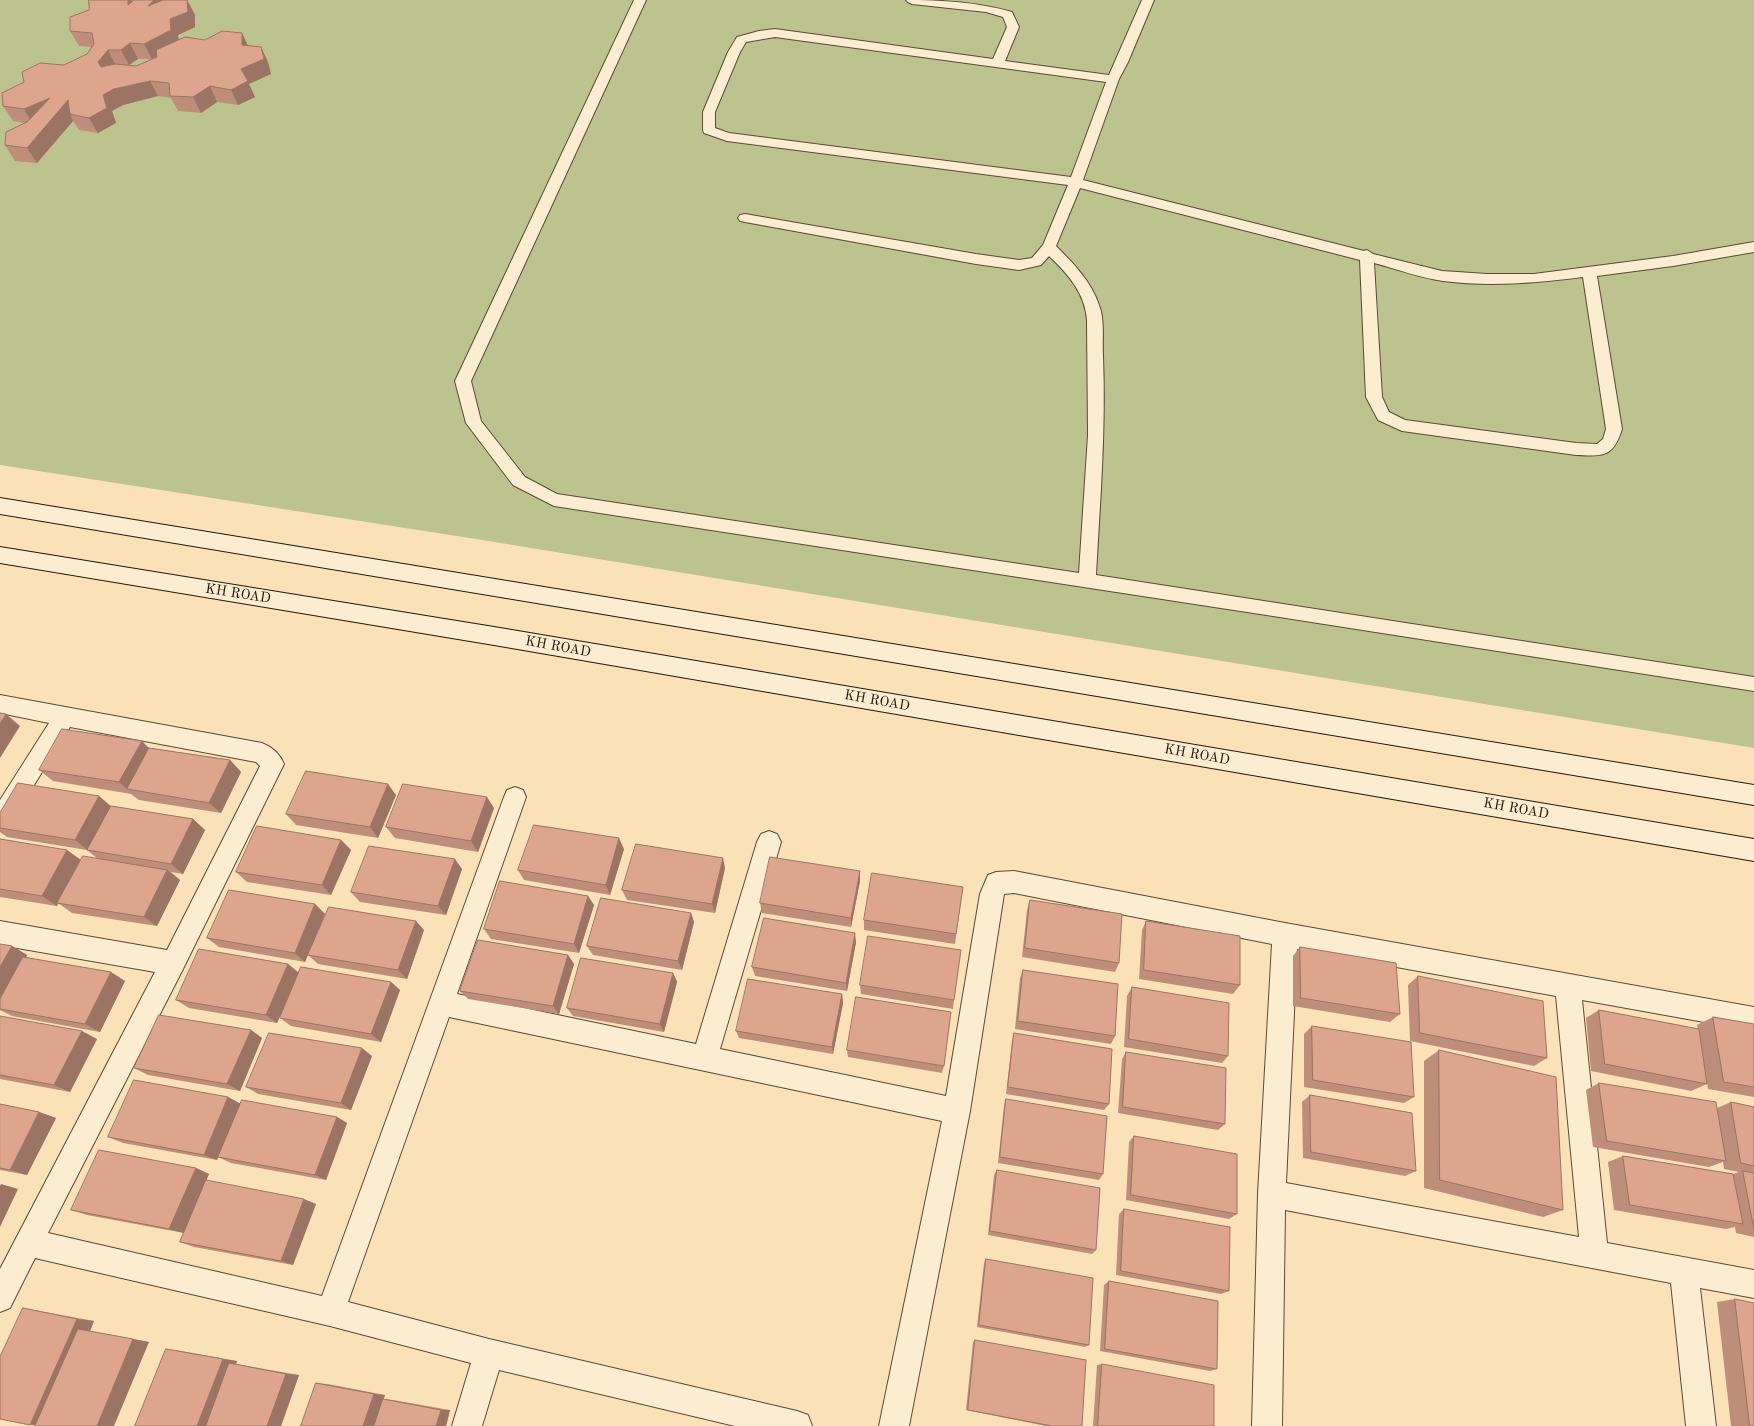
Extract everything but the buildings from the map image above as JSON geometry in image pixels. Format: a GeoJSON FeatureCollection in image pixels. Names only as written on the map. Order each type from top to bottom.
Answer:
{"type":"FeatureCollection","features":[{"type":"Feature","properties":{"kind":"street"},"geometry":{"type":"LineString","coordinates":[[0,506],[1754,794]]}},
{"type":"Feature","properties":{"kind":"street","name":"KH ROAD"},"geometry":{"type":"LineString","coordinates":[[0,555],[501,638],[1754,850]]}},
{"type":"Feature","properties":{"kind":"street"},"geometry":{"type":"LineString","coordinates":[[0,704],[262,753],[273,764],[173,963],[0,1298]]}},
{"type":"Feature","properties":{"kind":"street"},"geometry":{"type":"LineString","coordinates":[[0,820],[65,716]]}},
{"type":"Feature","properties":{"kind":"street"},"geometry":{"type":"LineString","coordinates":[[330,1312],[515,797]]}},
{"type":"Feature","properties":{"kind":"street"},"geometry":{"type":"LineString","coordinates":[[704,1059],[769,842]]}},
{"type":"Feature","properties":{"kind":"street"},"geometry":{"type":"LineString","coordinates":[[894,1426],[957,1111],[992,894],[996,883],[1014,882],[1285,935],[1754,1019]]}},
{"type":"Feature","properties":{"kind":"street"},"geometry":{"type":"LineString","coordinates":[[0,933],[173,963]]}},
{"type":"Feature","properties":{"kind":"street"},"geometry":{"type":"LineString","coordinates":[[1267,1426],[1272,1194],[1285,935]]}},
{"type":"Feature","properties":{"kind":"street"},"geometry":{"type":"LineString","coordinates":[[1568,986],[1594,1254]]}},
{"type":"Feature","properties":{"kind":"street"},"geometry":{"type":"LineString","coordinates":[[440,1003],[957,1111]]}},
{"type":"Feature","properties":{"kind":"street"},"geometry":{"type":"LineString","coordinates":[[1272,1194],[1754,1284]]}},
{"type":"Feature","properties":{"kind":"street"},"geometry":{"type":"LineString","coordinates":[[29,1243],[330,1312],[489,1353],[797,1426]]}},
{"type":"Feature","properties":{"kind":"street"},"geometry":{"type":"LineString","coordinates":[[1684,1271],[1701,1426]]}},
{"type":"Feature","properties":{"kind":"street"},"geometry":{"type":"LineString","coordinates":[[467,1426],[489,1353]]}},
{"type":"Feature","properties":{"kind":"lane"},"geometry":{"type":"LineString","coordinates":[[640,0],[463,382],[474,423],[519,481],[554,500],[1754,684]]}},
{"type":"Feature","properties":{"kind":"lane"},"geometry":{"type":"LineString","coordinates":[[912,0],[987,9],[1008,15],[1013,27],[997,64]]}},
{"type":"Feature","properties":{"kind":"lane"},"geometry":{"type":"LineString","coordinates":[[745,218],[976,259],[1019,265],[1036,262],[1049,247],[1076,182],[1113,79],[1122,62],[1148,0]]}},
{"type":"Feature","properties":{"kind":"lane"},"geometry":{"type":"LineString","coordinates":[[1113,79],[775,33],[759,35],[742,40],[734,52],[709,112],[709,130],[727,136],[1076,182],[1442,276],[1486,279],[1534,279],[1673,261],[1754,247]]}},
{"type":"Feature","properties":{"kind":"lane"},"geometry":{"type":"LineString","coordinates":[[1049,247],[1073,271],[1084,286],[1093,307],[1097,376],[1095,454],[1087,581]]}},
{"type":"Feature","properties":{"kind":"lane"},"geometry":{"type":"LineString","coordinates":[[1366,256],[1374,397],[1383,416],[1402,425],[1576,449],[1600,450],[1610,442],[1614,430],[1589,272]]}},
{"type":"Feature","properties":{"kind":"green space"},"geometry":{"type":"Polygon","coordinates":[[[0,0],[1754,0],[1754,748],[476,539],[0,465],[0,0]]]}}]}
